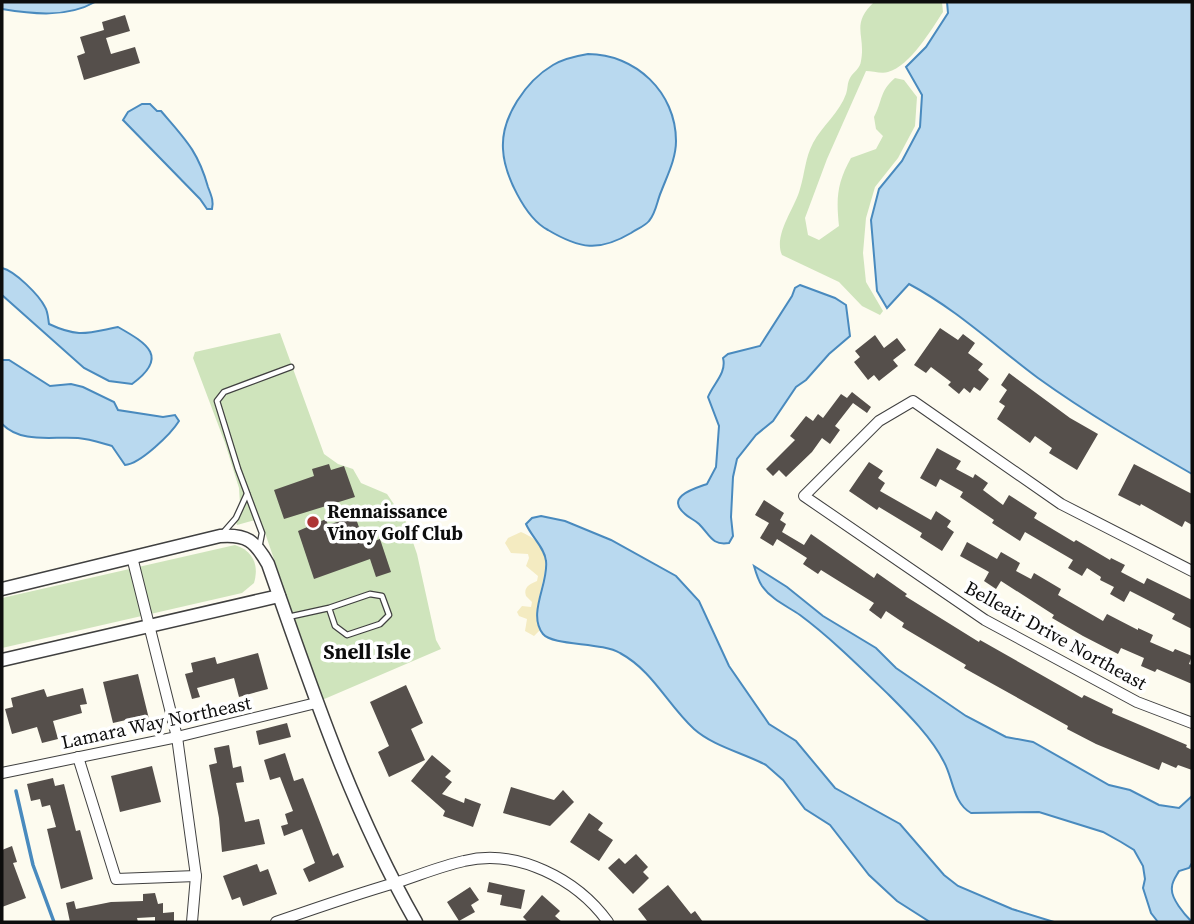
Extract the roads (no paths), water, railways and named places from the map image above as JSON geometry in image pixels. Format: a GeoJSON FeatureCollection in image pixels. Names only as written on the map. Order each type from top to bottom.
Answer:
{"type":"FeatureCollection","features":[{"type":"Feature","properties":{"kind":"street","name":"Belleair Drive Northeast"},"geometry":{"type":"LineString","coordinates":[[1192,571],[1061,504],[913,401],[879,421],[804,496],[985,620],[1137,702],[1192,723]]}},
{"type":"Feature","properties":{"kind":"street"},"geometry":{"type":"LineString","coordinates":[[2,589],[220,536],[250,540],[259,548],[268,564],[316,703],[360,813],[416,922]]}},
{"type":"Feature","properties":{"kind":"street"},"geometry":{"type":"LineString","coordinates":[[132,557],[177,737],[196,876],[192,922]]}},
{"type":"Feature","properties":{"kind":"street"},"geometry":{"type":"LineString","coordinates":[[2,660],[279,596]]}},
{"type":"Feature","properties":{"kind":"street","name":"Lamara Way Northeast"},"geometry":{"type":"LineString","coordinates":[[3,770],[78,758],[177,737],[316,703]]}},
{"type":"Feature","properties":{"kind":"street"},"geometry":{"type":"LineString","coordinates":[[78,758],[116,878],[196,876]]}},
{"type":"Feature","properties":{"kind":"street"},"geometry":{"type":"LineString","coordinates":[[276,922],[466,860],[507,859],[538,866],[580,893],[608,922]]}},
{"type":"Feature","properties":{"kind":"lane"},"geometry":{"type":"LineString","coordinates":[[259,548],[262,533],[217,401],[225,392],[291,368]]}},
{"type":"Feature","properties":{"kind":"lane"},"geometry":{"type":"LineString","coordinates":[[220,536],[236,518],[247,494]]}},
{"type":"Feature","properties":{"kind":"lane"},"geometry":{"type":"LineString","coordinates":[[287,617],[329,608],[370,594],[382,596],[389,615],[380,624],[347,635],[335,626],[329,608]]}},
{"type":"Feature","properties":{"kind":"water"},"geometry":{"type":"Polygon","coordinates":[[[2,2],[95,2],[73,11],[49,13],[2,9],[2,2]]]}},
{"type":"Feature","properties":{"kind":"water"},"geometry":{"type":"Polygon","coordinates":[[[947,2],[1192,2],[1192,474],[1057,391],[959,316],[909,284],[887,308],[877,291],[871,220],[879,189],[902,161],[920,127],[922,95],[906,67],[926,47],[948,13],[947,2]]]}},
{"type":"Feature","properties":{"kind":"water"},"geometry":{"type":"Polygon","coordinates":[[[588,54],[622,61],[650,79],[669,107],[676,141],[671,167],[649,221],[620,239],[590,246],[559,236],[531,216],[507,171],[503,149],[506,125],[525,90],[543,72],[557,63],[588,54]]]}},
{"type":"Feature","properties":{"kind":"water"},"geometry":{"type":"Polygon","coordinates":[[[142,104],[150,104],[157,111],[161,111],[190,146],[204,175],[212,198],[212,209],[207,209],[123,120],[128,112],[142,104]]]}},
{"type":"Feature","properties":{"kind":"water"},"geometry":{"type":"Polygon","coordinates":[[[2,268],[20,278],[38,296],[46,309],[49,324],[76,333],[118,327],[145,345],[152,359],[150,366],[132,384],[109,381],[84,368],[2,295],[2,268]]]}},
{"type":"Feature","properties":{"kind":"water"},"geometry":{"type":"Polygon","coordinates":[[[800,285],[846,305],[850,336],[796,387],[773,421],[756,435],[737,459],[733,477],[733,536],[729,543],[719,543],[685,514],[678,503],[683,494],[707,484],[716,467],[719,426],[708,397],[723,369],[723,358],[728,354],[760,346],[795,288],[800,285]]]}},
{"type":"Feature","properties":{"kind":"water"},"geometry":{"type":"Polygon","coordinates":[[[2,360],[9,360],[50,386],[71,384],[83,387],[114,402],[118,410],[163,417],[175,415],[179,421],[147,454],[125,465],[112,446],[100,442],[78,438],[38,438],[19,434],[2,424],[2,360]]]}},
{"type":"Feature","properties":{"kind":"water"},"geometry":{"type":"Polygon","coordinates":[[[541,516],[565,521],[611,540],[676,576],[699,601],[729,666],[769,724],[796,741],[835,788],[900,824],[944,875],[958,886],[1012,909],[1054,922],[930,922],[897,901],[869,875],[830,825],[805,809],[783,780],[766,765],[719,745],[694,729],[651,678],[632,660],[602,647],[548,638],[543,634],[537,617],[546,561],[543,551],[526,524],[532,518],[541,516]]]}},
{"type":"Feature","properties":{"kind":"water"},"geometry":{"type":"Polygon","coordinates":[[[754,566],[787,587],[823,616],[876,648],[896,668],[966,716],[1006,737],[1033,742],[1109,785],[1130,790],[1159,805],[1179,808],[1192,796],[1192,863],[1189,868],[1179,871],[1172,891],[1179,906],[1192,922],[1158,922],[1151,913],[1143,888],[1143,866],[1134,850],[1103,832],[1039,812],[971,813],[965,809],[957,797],[939,753],[919,727],[834,643],[770,595],[761,584],[754,566]]]}},
{"type":"Feature","properties":{"kind":"waterway"},"geometry":{"type":"LineString","coordinates":[[16,791],[33,865],[54,922]]}},
{"type":"Feature","properties":{"kind":"place","name":"Rennaissance Vinoy Golf Club"},"geometry":{"type":"Point","coordinates":[313,522]}},
{"type":"Feature","properties":{"kind":"district","name":"Snell Isle"},"geometry":{"type":"Point","coordinates":[367,652]}}]}
